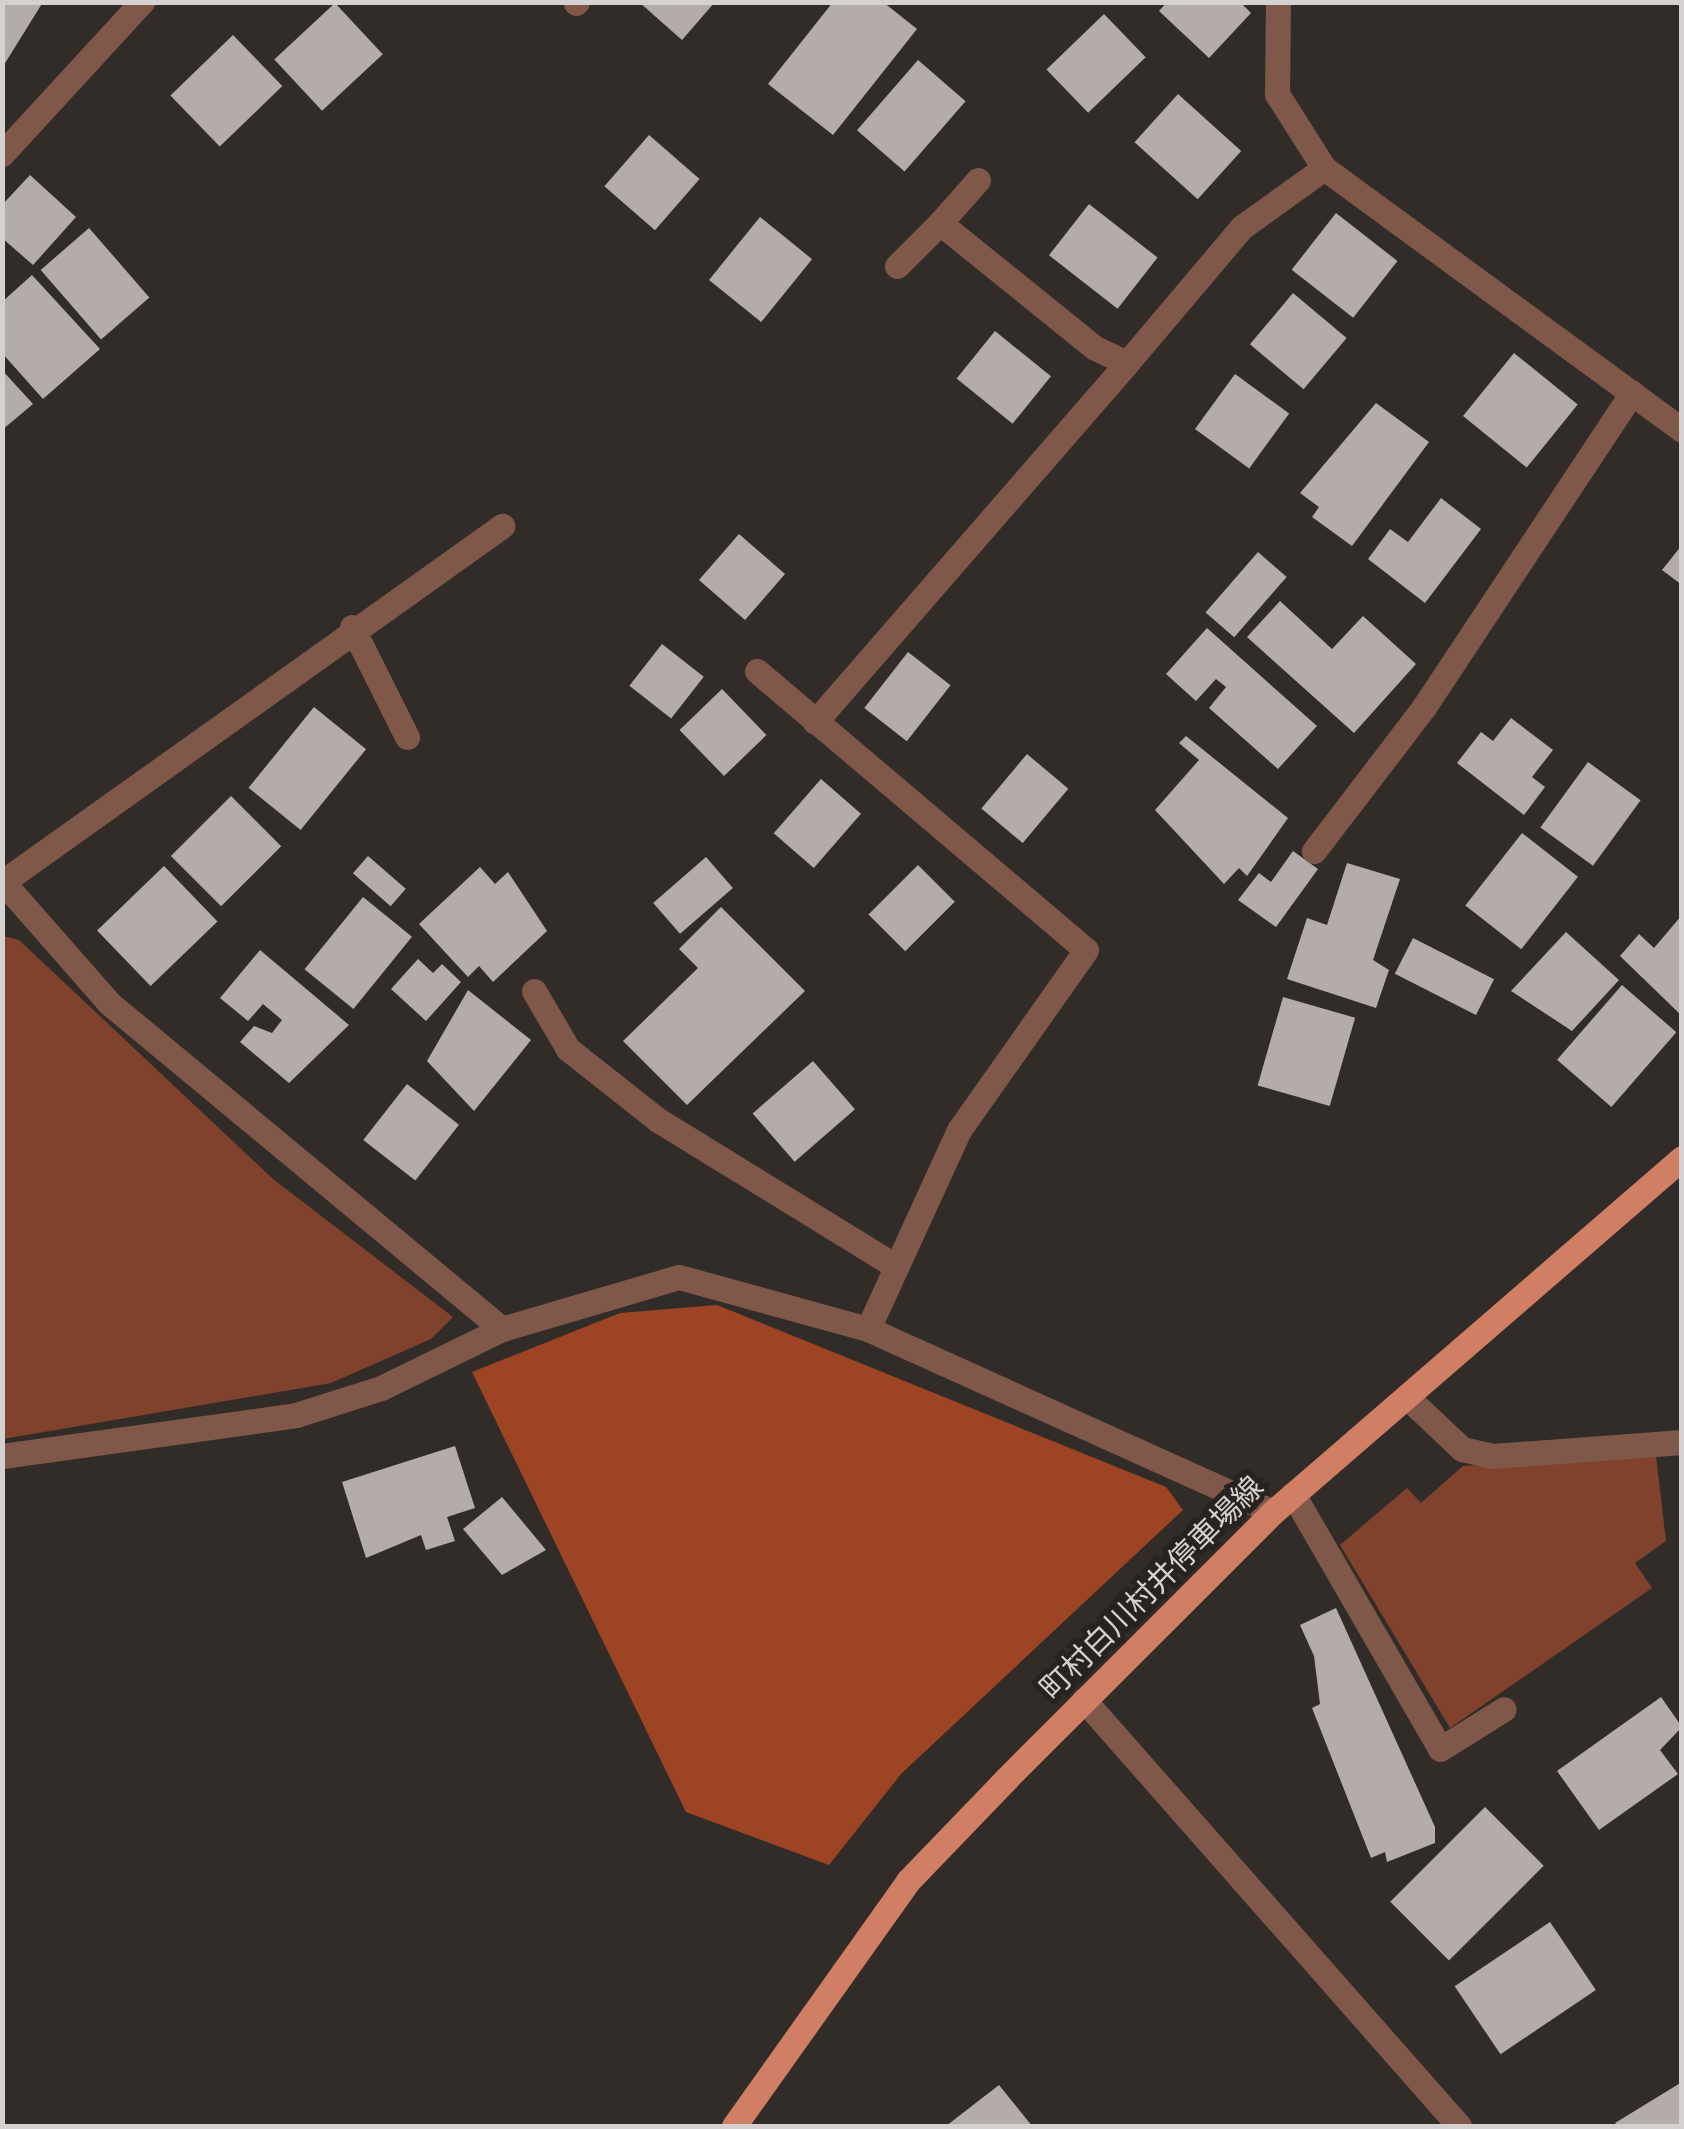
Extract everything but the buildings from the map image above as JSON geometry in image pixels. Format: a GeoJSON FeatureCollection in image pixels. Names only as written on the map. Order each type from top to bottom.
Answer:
{"type":"FeatureCollection","features":[{"type":"Feature","properties":{"kind":"main road","name":"町村白川村井停車場線"},"geometry":{"type":"LineString","coordinates":[[734,2126],[908,1881],[1084,1700],[1273,1512],[1682,1158]]}},
{"type":"Feature","properties":{"kind":"street"},"geometry":{"type":"LineString","coordinates":[[2,154],[142,2]]}},
{"type":"Feature","properties":{"kind":"street"},"geometry":{"type":"LineString","coordinates":[[1278,2],[1276,94],[1324,168],[1682,430]]}},
{"type":"Feature","properties":{"kind":"street"},"geometry":{"type":"LineString","coordinates":[[815,722],[1242,227],[1324,168]]}},
{"type":"Feature","properties":{"kind":"street"},"geometry":{"type":"LineString","coordinates":[[897,266],[978,180]]}},
{"type":"Feature","properties":{"kind":"street"},"geometry":{"type":"LineString","coordinates":[[940,223],[1095,348],[1126,362]]}},
{"type":"Feature","properties":{"kind":"street"},"geometry":{"type":"LineString","coordinates":[[1314,852],[1424,707],[1632,393]]}},
{"type":"Feature","properties":{"kind":"street"},"geometry":{"type":"LineString","coordinates":[[502,526],[352,627],[3,881],[109,1003],[502,1328]]}},
{"type":"Feature","properties":{"kind":"street"},"geometry":{"type":"LineString","coordinates":[[352,627],[408,736]]}},
{"type":"Feature","properties":{"kind":"street"},"geometry":{"type":"LineString","coordinates":[[756,671],[1086,950],[960,1130],[868,1329]]}},
{"type":"Feature","properties":{"kind":"street"},"geometry":{"type":"LineString","coordinates":[[534,990],[568,1049],[658,1120],[896,1266]]}},
{"type":"Feature","properties":{"kind":"street"},"geometry":{"type":"LineString","coordinates":[[2,1456],[296,1416],[380,1388],[502,1328],[679,1278],[868,1329],[1273,1512]]}},
{"type":"Feature","properties":{"kind":"street"},"geometry":{"type":"LineString","coordinates":[[1408,1398],[1462,1449],[1492,1456],[1682,1442]]}},
{"type":"Feature","properties":{"kind":"street"},"geometry":{"type":"LineString","coordinates":[[1293,1494],[1440,1749],[1504,1709]]}},
{"type":"Feature","properties":{"kind":"street"},"geometry":{"type":"LineString","coordinates":[[1084,1700],[1459,2126]]}},
{"type":"Feature","properties":{"kind":"shaded area"},"geometry":{"type":"Polygon","coordinates":[[[3,936],[19,940],[273,1179],[453,1317],[431,1339],[331,1383],[3,1439],[3,936]]]}},
{"type":"Feature","properties":{"kind":"shaded area"},"geometry":{"type":"Polygon","coordinates":[[[717,1305],[1166,1487],[1183,1510],[901,1774],[829,1865],[686,1812],[472,1372],[620,1313],[717,1305]]]}},
{"type":"Feature","properties":{"kind":"shaded area"},"geometry":{"type":"Polygon","coordinates":[[[1656,1456],[1666,1541],[1635,1563],[1652,1588],[1450,1728],[1340,1545],[1407,1488],[1421,1503],[1463,1466],[1656,1456]]]}}]}
